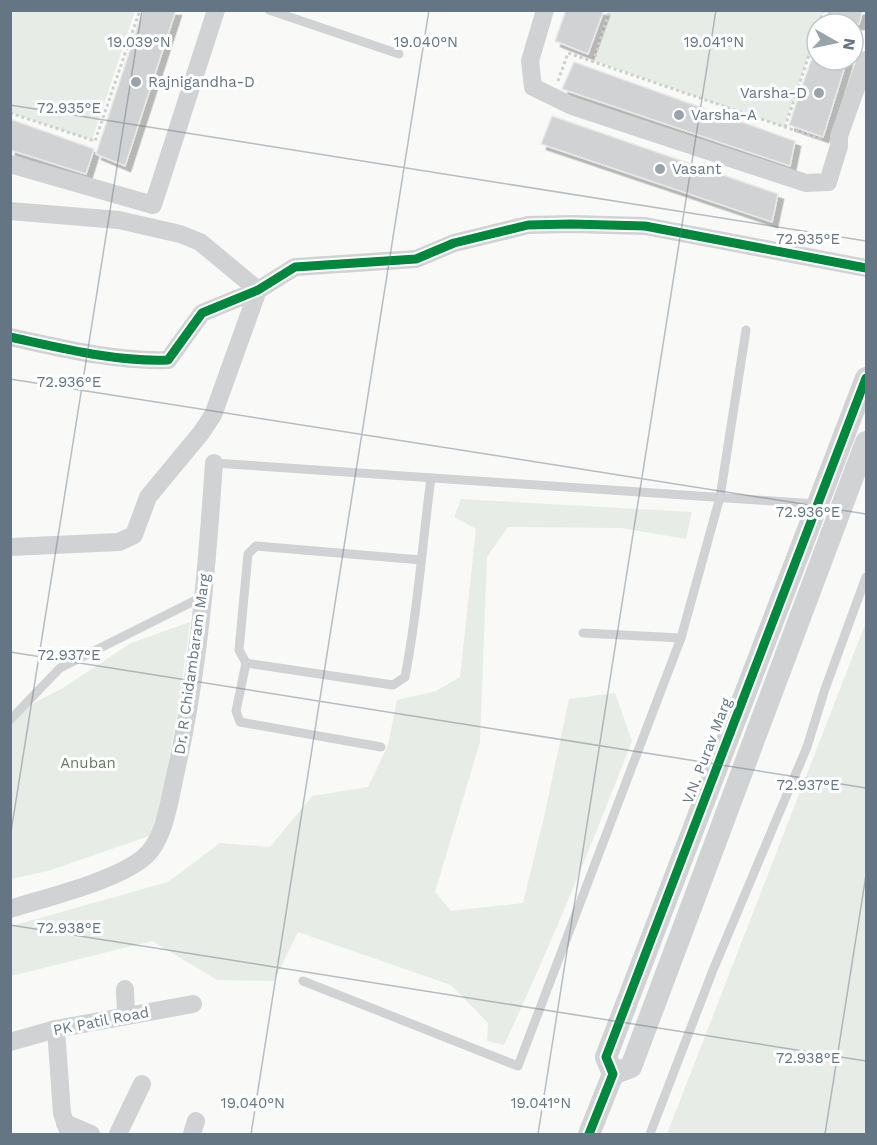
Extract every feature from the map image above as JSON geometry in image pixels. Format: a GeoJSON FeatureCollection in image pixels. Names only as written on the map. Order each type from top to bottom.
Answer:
{"type":"FeatureCollection","features":[{"type":"Feature","properties":{"kind":"street"},"geometry":{"type":"LineString","coordinates":[[545,10],[530,61],[533,87],[572,106],[806,183],[828,182],[839,146],[839,136],[867,60]]}},
{"type":"Feature","properties":{"kind":"street"},"geometry":{"type":"LineString","coordinates":[[10,164],[153,205],[214,12]]}},
{"type":"Feature","properties":{"kind":"street"},"geometry":{"type":"LineString","coordinates":[[10,211],[119,220],[180,234],[200,242],[258,290]]}},
{"type":"Feature","properties":{"kind":"street"},"geometry":{"type":"LineString","coordinates":[[10,337],[61,348],[136,359],[168,360],[202,313],[258,290],[295,267],[416,259],[454,243],[528,225],[645,226],[867,268]]}},
{"type":"Feature","properties":{"kind":"street"},"geometry":{"type":"LineString","coordinates":[[10,547],[119,542],[134,535],[148,497],[213,415],[258,290]]}},
{"type":"Feature","properties":{"kind":"street","name":"V.N. Purav Marg"},"geometry":{"type":"LineString","coordinates":[[589,1134],[613,1074],[606,1057],[867,378]]}},
{"type":"Feature","properties":{"kind":"street"},"geometry":{"type":"LineString","coordinates":[[613,1074],[631,1067],[867,442]]}},
{"type":"Feature","properties":{"kind":"street","name":"Dr. R Chidambaram Marg"},"geometry":{"type":"LineString","coordinates":[[10,909],[109,877],[144,858],[161,834],[188,719],[204,596],[214,463]]}},
{"type":"Feature","properties":{"kind":"street"},"geometry":{"type":"LineString","coordinates":[[800,551],[822,558]]}},
{"type":"Feature","properties":{"kind":"street"},"geometry":{"type":"LineString","coordinates":[[125,989],[126,1016]]}},
{"type":"Feature","properties":{"kind":"street","name":"PK Patil Road"},"geometry":{"type":"LineString","coordinates":[[10,1042],[56,1029],[193,1004]]}},
{"type":"Feature","properties":{"kind":"street"},"geometry":{"type":"LineString","coordinates":[[56,1029],[62,1113],[67,1129],[91,1134]]}},
{"type":"Feature","properties":{"kind":"street"},"geometry":{"type":"LineString","coordinates":[[118,1134],[141,1084]]}},
{"type":"Feature","properties":{"kind":"lane"},"geometry":{"type":"LineString","coordinates":[[269,10],[399,54]]}},
{"type":"Feature","properties":{"kind":"lane"},"geometry":{"type":"LineString","coordinates":[[303,981],[519,1066],[681,639],[720,497],[746,330]]}},
{"type":"Feature","properties":{"kind":"lane"},"geometry":{"type":"LineString","coordinates":[[214,463],[818,504]]}},
{"type":"Feature","properties":{"kind":"lane"},"geometry":{"type":"LineString","coordinates":[[246,663],[393,686],[405,677],[431,477]]}},
{"type":"Feature","properties":{"kind":"lane"},"geometry":{"type":"LineString","coordinates":[[381,747],[240,722],[236,711],[246,663],[239,650],[248,554],[256,546],[421,560]]}},
{"type":"Feature","properties":{"kind":"lane"},"geometry":{"type":"LineString","coordinates":[[650,1134],[713,970],[807,747],[825,689],[867,577]]}},
{"type":"Feature","properties":{"kind":"lane"},"geometry":{"type":"LineString","coordinates":[[10,720],[60,668],[204,596]]}},
{"type":"Feature","properties":{"kind":"lane"},"geometry":{"type":"LineString","coordinates":[[583,633],[681,639]]}},
{"type":"Feature","properties":{"kind":"path"},"geometry":{"type":"LineString","coordinates":[[10,113],[95,141],[139,11],[134,10]]}},
{"type":"Feature","properties":{"kind":"path"},"geometry":{"type":"LineString","coordinates":[[593,62],[610,10]]}},
{"type":"Feature","properties":{"kind":"path"},"geometry":{"type":"LineString","coordinates":[[552,98],[568,53],[839,146]]}},
{"type":"Feature","properties":{"kind":"path"},"geometry":{"type":"LineString","coordinates":[[785,127],[805,67]]}},
{"type":"Feature","properties":{"kind":"green space"},"geometry":{"type":"Polygon","coordinates":[[[11,10],[135,11],[92,140],[11,113],[11,10]]]}},
{"type":"Feature","properties":{"kind":"green space"},"geometry":{"type":"Polygon","coordinates":[[[609,10],[824,11],[805,12],[805,65],[784,127],[592,60],[609,10]]]}},
{"type":"Feature","properties":{"kind":"green space"},"geometry":{"type":"Polygon","coordinates":[[[461,499],[692,512],[686,539],[621,528],[508,527],[487,557],[480,742],[435,892],[451,911],[523,903],[569,699],[615,693],[632,741],[571,894],[504,1045],[487,1041],[488,1023],[451,985],[298,932],[274,981],[217,980],[152,941],[11,976],[11,926],[168,882],[220,843],[270,847],[312,796],[368,787],[388,745],[397,700],[436,691],[460,677],[476,529],[454,517],[461,499]]]}},
{"type":"Feature","properties":{"kind":"green space","name":"Anuban"},"geometry":{"type":"Polygon","coordinates":[[[190,622],[179,704],[161,804],[149,836],[48,871],[11,879],[11,715],[63,688],[131,643],[190,622]]]}},
{"type":"Feature","properties":{"kind":"green space"},"geometry":{"type":"Polygon","coordinates":[[[866,622],[866,1134],[667,1134],[866,622]]]}},
{"type":"Feature","properties":{"kind":"building","name":"Rajnigandha-D"},"geometry":{"type":"Polygon","coordinates":[[[143,10],[176,10],[125,166],[96,154],[143,10]]]}},
{"type":"Feature","properties":{"kind":"building"},"geometry":{"type":"Polygon","coordinates":[[[566,10],[604,10],[588,54],[555,41],[566,10]]]}},
{"type":"Feature","properties":{"kind":"building"},"geometry":{"type":"Polygon","coordinates":[[[828,10],[863,10],[862,12],[827,12],[828,10]]]}},
{"type":"Feature","properties":{"kind":"building","name":"Varsha-A"},"geometry":{"type":"Polygon","coordinates":[[[574,62],[795,141],[790,166],[562,89],[574,62]]]}},
{"type":"Feature","properties":{"kind":"building","name":"Varsha-D"},"geometry":{"type":"Polygon","coordinates":[[[807,72],[843,72],[823,137],[789,125],[807,72]]]}},
{"type":"Feature","properties":{"kind":"building","name":"Vasant"},"geometry":{"type":"Polygon","coordinates":[[[552,116],[778,194],[772,222],[541,144],[552,116]]]}},
{"type":"Feature","properties":{"kind":"building"},"geometry":{"type":"Polygon","coordinates":[[[10,119],[94,149],[86,174],[10,150],[10,119]]]}},
{"type":"Feature","properties":{"kind":"cycle path"},"geometry":{"type":"LineString","coordinates":[[10,337],[109,357],[168,360],[202,313],[258,290],[295,267],[416,259],[454,243],[528,225],[645,226],[866,268]]}},
{"type":"Feature","properties":{"kind":"cycle path"},"geometry":{"type":"LineString","coordinates":[[589,1134],[613,1074],[606,1057],[866,378]]}},
{"type":"Feature","properties":{"kind":"place","name":"Rajnigandha-D"},"geometry":{"type":"Point","coordinates":[136,82]}},
{"type":"Feature","properties":{"kind":"place","name":"Varsha-D"},"geometry":{"type":"Point","coordinates":[819,93]}},
{"type":"Feature","properties":{"kind":"place","name":"Varsha-A"},"geometry":{"type":"Point","coordinates":[679,115]}},
{"type":"Feature","properties":{"kind":"place","name":"Vasant"},"geometry":{"type":"Point","coordinates":[660,169]}}]}
